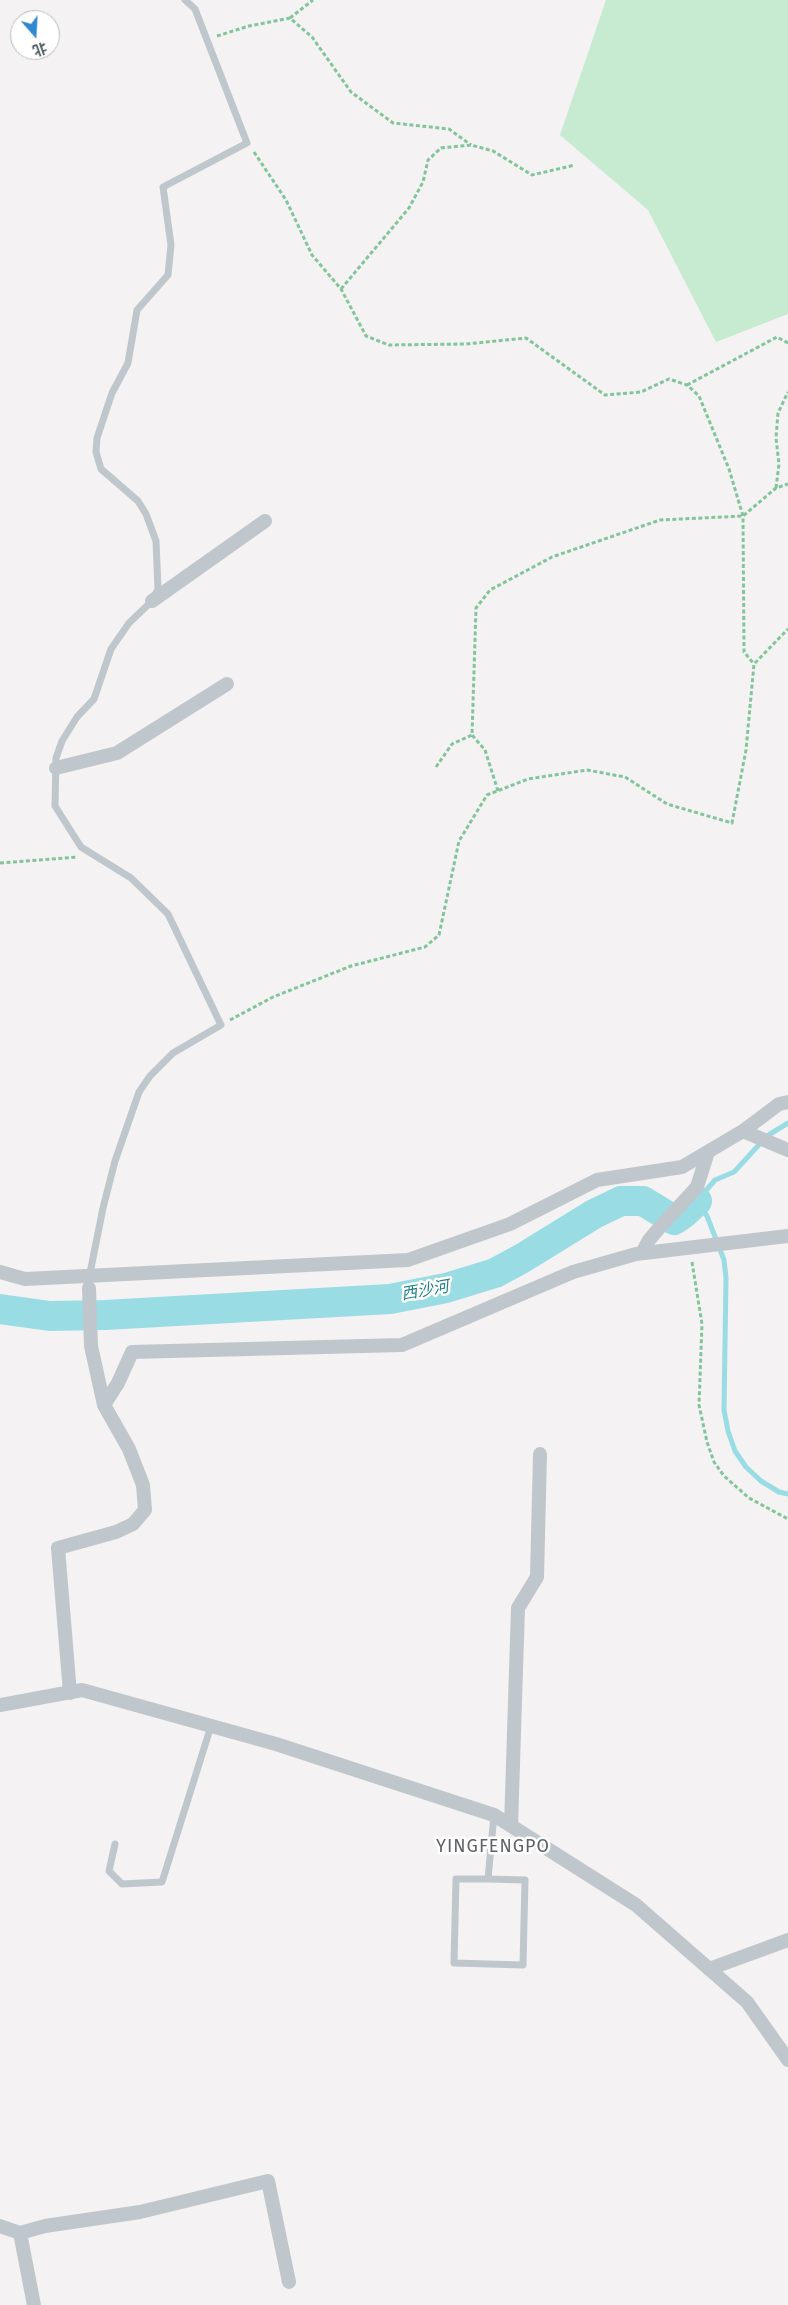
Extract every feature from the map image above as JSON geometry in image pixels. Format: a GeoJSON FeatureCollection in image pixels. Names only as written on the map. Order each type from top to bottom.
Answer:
{"type":"FeatureCollection","features":[{"type":"Feature","properties":{"kind":"street"},"geometry":{"type":"LineString","coordinates":[[152,601],[264,522]]}},
{"type":"Feature","properties":{"kind":"street"},"geometry":{"type":"LineString","coordinates":[[56,768],[116,753],[227,684]]}},
{"type":"Feature","properties":{"kind":"street"},"geometry":{"type":"LineString","coordinates":[[0,1272],[25,1279],[89,1282],[408,1260],[510,1224],[597,1180],[682,1167],[743,1131],[780,1104],[788,1102]]}},
{"type":"Feature","properties":{"kind":"street"},"geometry":{"type":"LineString","coordinates":[[743,1131],[788,1150]]}},
{"type":"Feature","properties":{"kind":"street"},"geometry":{"type":"LineString","coordinates":[[642,1254],[649,1240],[660,1226],[697,1187],[708,1152]]}},
{"type":"Feature","properties":{"kind":"street"},"geometry":{"type":"LineString","coordinates":[[104,1405],[118,1383],[132,1352],[402,1345],[573,1272],[642,1254],[788,1236]]}},
{"type":"Feature","properties":{"kind":"street"},"geometry":{"type":"LineString","coordinates":[[70,1693],[58,1548],[116,1532],[132,1524],[145,1510],[143,1485],[129,1449],[104,1405],[92,1346],[89,1282]]}},
{"type":"Feature","properties":{"kind":"street"},"geometry":{"type":"LineString","coordinates":[[511,1826],[518,1608],[538,1577],[540,1454]]}},
{"type":"Feature","properties":{"kind":"street"},"geometry":{"type":"LineString","coordinates":[[0,1706],[82,1690],[276,1744],[494,1815],[636,1906],[747,2002],[788,2060]]}},
{"type":"Feature","properties":{"kind":"street"},"geometry":{"type":"LineString","coordinates":[[709,1969],[788,1940]]}},
{"type":"Feature","properties":{"kind":"street"},"geometry":{"type":"LineString","coordinates":[[0,2226],[20,2233],[45,2226],[140,2212],[268,2181],[289,2282]]}},
{"type":"Feature","properties":{"kind":"street"},"geometry":{"type":"LineString","coordinates":[[20,2233],[34,2305]]}},
{"type":"Feature","properties":{"kind":"lane"},"geometry":{"type":"LineString","coordinates":[[89,1282],[115,1161],[139,1092],[150,1076],[173,1053],[221,1025],[168,914],[131,878],[81,847],[55,806],[56,758],[62,740],[77,717],[94,699],[111,649],[129,623],[152,601],[158,589],[159,574],[152,527],[138,501],[101,469],[96,452],[96,438],[112,393],[128,363],[138,310],[168,275],[171,245],[163,188],[247,143],[195,9],[184,0]]}},
{"type":"Feature","properties":{"kind":"lane"},"geometry":{"type":"LineString","coordinates":[[115,1844],[109,1872],[122,1884],[162,1882],[212,1726]]}},
{"type":"Feature","properties":{"kind":"lane"},"geometry":{"type":"LineString","coordinates":[[488,1879],[494,1815]]}},
{"type":"Feature","properties":{"kind":"lane"},"geometry":{"type":"LineString","coordinates":[[456,1879],[488,1879],[525,1880],[523,1965],[454,1964],[456,1879]]}},
{"type":"Feature","properties":{"kind":"path"},"geometry":{"type":"LineString","coordinates":[[207,39],[249,26],[290,18],[313,0]]}},
{"type":"Feature","properties":{"kind":"path"},"geometry":{"type":"LineString","coordinates":[[290,18],[312,37],[351,92],[393,122],[449,129],[471,145],[493,151],[532,175],[575,165]]}},
{"type":"Feature","properties":{"kind":"path"},"geometry":{"type":"LineString","coordinates":[[247,143],[286,200],[312,255],[341,289],[366,336],[389,345],[466,344],[526,338],[605,395],[641,392],[669,379],[687,385],[699,396],[729,469],[743,516],[744,652],[754,664]]}},
{"type":"Feature","properties":{"kind":"path"},"geometry":{"type":"LineString","coordinates":[[341,289],[409,208],[422,182],[428,160],[441,148],[471,145]]}},
{"type":"Feature","properties":{"kind":"path"},"geometry":{"type":"LineString","coordinates":[[687,385],[777,337],[788,343]]}},
{"type":"Feature","properties":{"kind":"path"},"geometry":{"type":"LineString","coordinates":[[776,488],[779,464],[776,438],[778,414],[788,392]]}},
{"type":"Feature","properties":{"kind":"path"},"geometry":{"type":"LineString","coordinates":[[498,791],[485,750],[472,735],[476,608],[490,590],[552,557],[660,520],[743,516],[776,488],[788,484]]}},
{"type":"Feature","properties":{"kind":"path"},"geometry":{"type":"LineString","coordinates":[[221,1025],[273,997],[351,966],[425,947],[439,935],[459,841],[487,796],[528,778],[587,770],[625,778],[667,804],[732,823],[746,750],[754,664],[788,629]]}},
{"type":"Feature","properties":{"kind":"path"},"geometry":{"type":"LineString","coordinates":[[436,767],[452,744],[472,735]]}},
{"type":"Feature","properties":{"kind":"path"},"geometry":{"type":"LineString","coordinates":[[0,863],[95,856]]}},
{"type":"Feature","properties":{"kind":"path"},"geometry":{"type":"LineString","coordinates":[[690,1249],[702,1324],[699,1404],[709,1449],[718,1469],[735,1487],[764,1508],[788,1519]]}},
{"type":"Feature","properties":{"kind":"green space"},"geometry":{"type":"Polygon","coordinates":[[[606,0],[788,0],[788,314],[716,342],[648,210],[560,135],[606,0]]]}},
{"type":"Feature","properties":{"kind":"waterway"},"geometry":{"type":"LineString","coordinates":[[788,1123],[767,1136],[734,1172],[715,1180],[697,1201],[707,1216],[724,1260],[726,1278],[724,1410],[728,1431],[735,1451],[746,1467],[761,1481],[779,1492],[788,1494]]}},
{"type":"Feature","properties":{"kind":"waterway","name":"西沙河"},"geometry":{"type":"LineString","coordinates":[[0,1309],[50,1316],[105,1315],[390,1299],[446,1288],[495,1273],[594,1214],[621,1201],[643,1201],[674,1220],[697,1201]]}},
{"type":"Feature","properties":{"kind":"district","name":"YINGFENGPO"},"geometry":{"type":"Point","coordinates":[493,1847]}}]}
